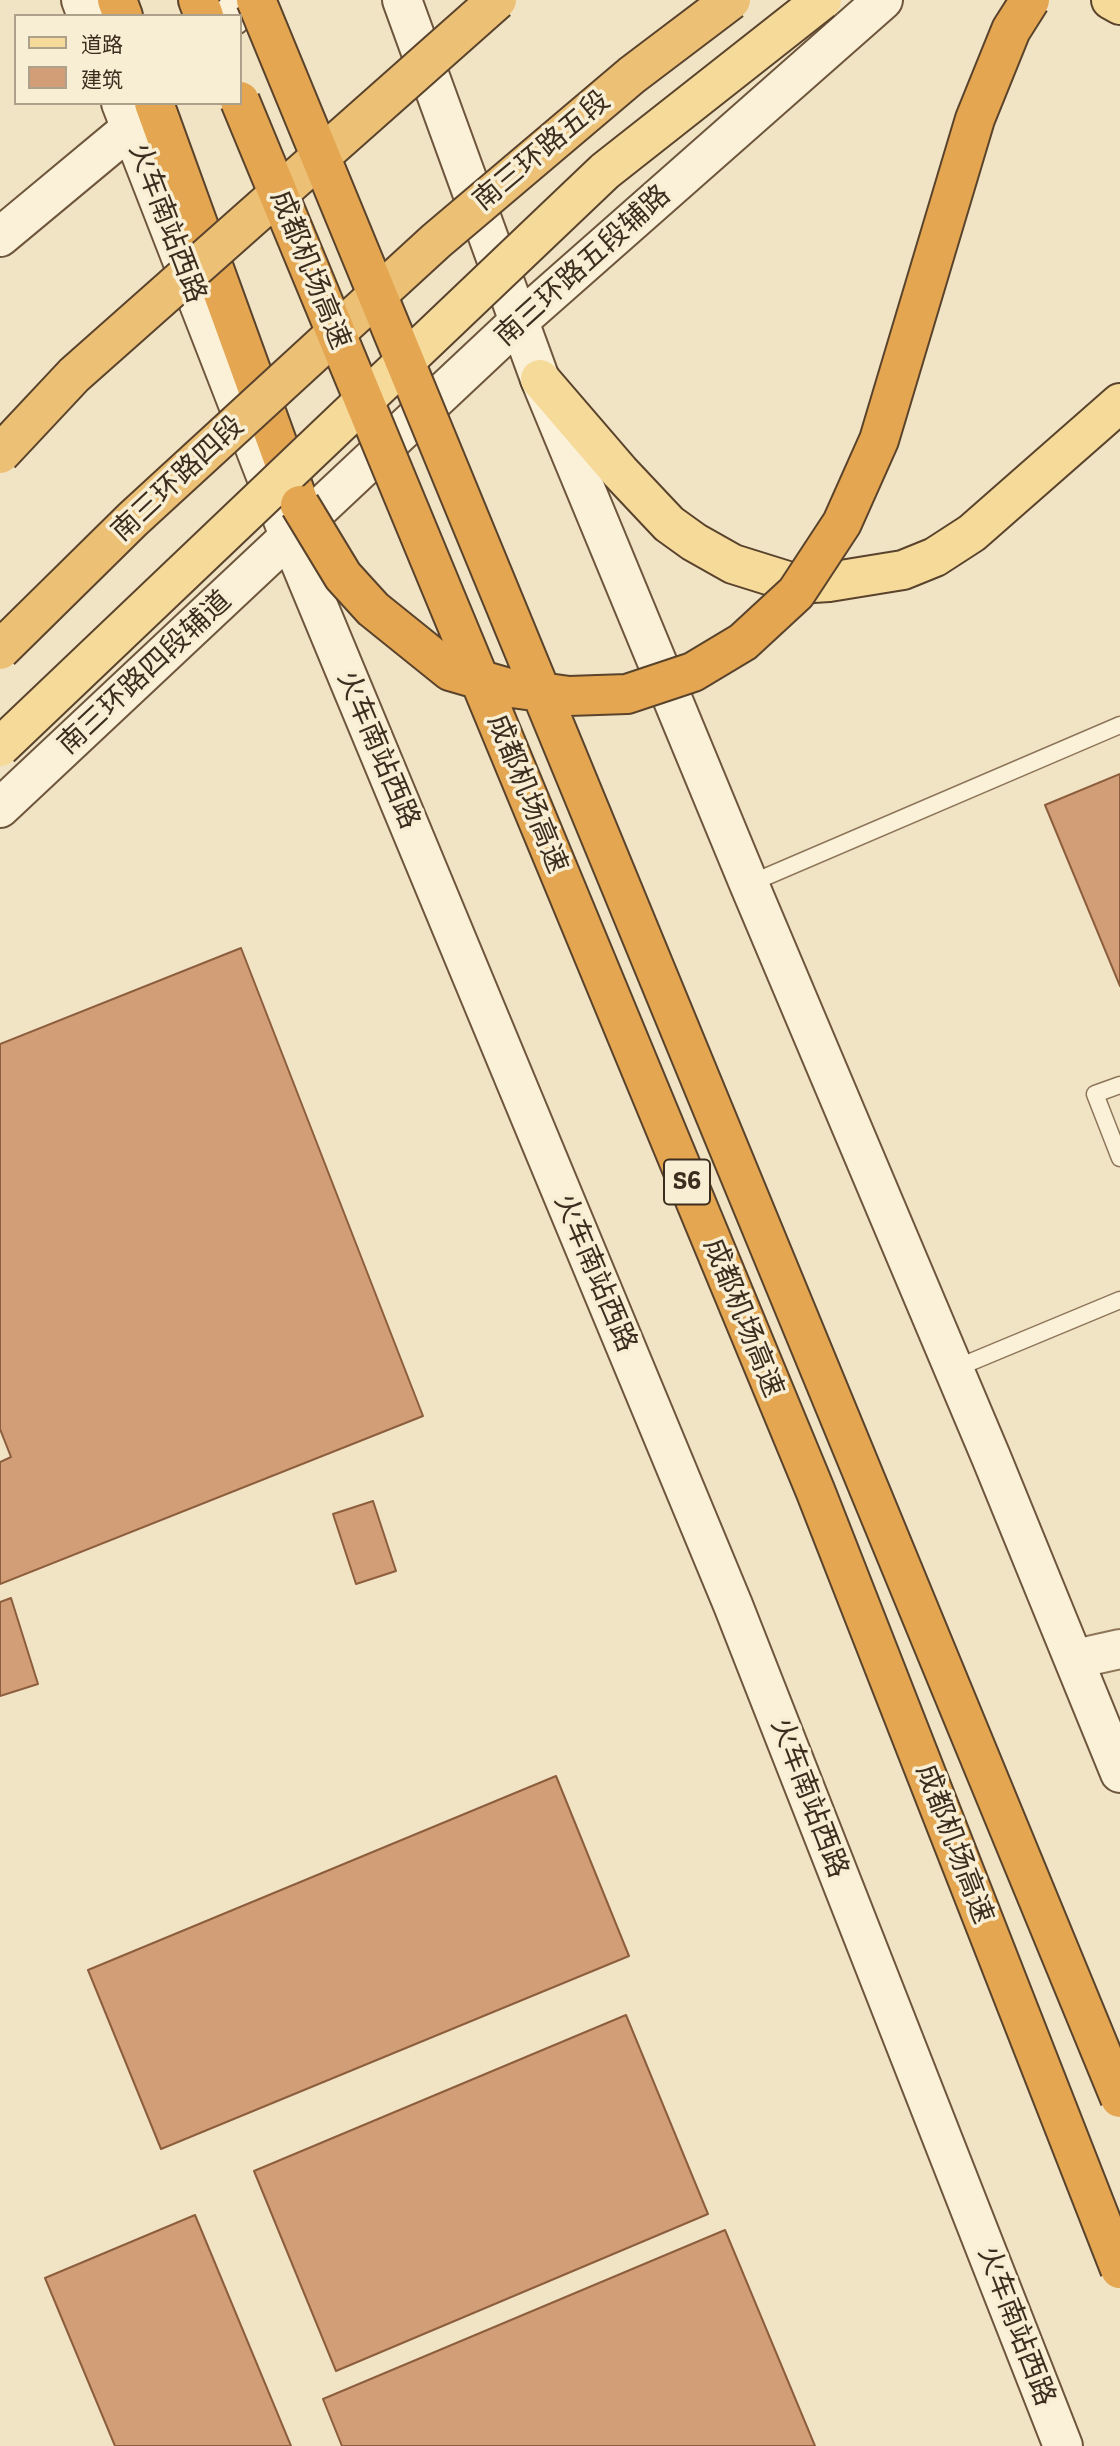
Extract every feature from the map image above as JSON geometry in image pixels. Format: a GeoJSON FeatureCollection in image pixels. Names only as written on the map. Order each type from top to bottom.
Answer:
{"type":"FeatureCollection","features":[{"type":"Feature","properties":{"kind":"highway","name":"成都机场高速"},"geometry":{"type":"LineString","coordinates":[[256,0],[1120,2098]]}},
{"type":"Feature","properties":{"kind":"highway"},"geometry":{"type":"LineString","coordinates":[[0,454],[74,375],[497,0]]}},
{"type":"Feature","properties":{"kind":"highway","name":"南三环路五段"},"geometry":{"type":"LineString","coordinates":[[360,311],[436,241],[632,75],[731,0]]}},
{"type":"Feature","properties":{"kind":"highway"},"geometry":{"type":"LineString","coordinates":[[140,110],[300,505],[343,576],[373,609],[450,671],[505,687],[569,696],[627,694],[694,671],[743,642],[796,593],[842,523],[879,440],[975,119],[1011,30],[1030,0]]}},
{"type":"Feature","properties":{"kind":"highway","name":"成都机场高速"},"geometry":{"type":"LineString","coordinates":[[242,105],[815,1490],[1120,2269]]}},
{"type":"Feature","properties":{"kind":"highway","name":"南三环路四段"},"geometry":{"type":"LineString","coordinates":[[0,650],[133,519],[360,311]]}},
{"type":"Feature","properties":{"kind":"main road"},"geometry":{"type":"LineString","coordinates":[[234,14],[246,0]]}},
{"type":"Feature","properties":{"kind":"main road"},"geometry":{"type":"LineString","coordinates":[[402,0],[540,379],[1075,1659],[1120,1773]]}},
{"type":"Feature","properties":{"kind":"main road"},"geometry":{"type":"LineString","coordinates":[[0,747],[605,171],[822,0]]}},
{"type":"Feature","properties":{"kind":"main road","name":"南三环路五段辅路"},"geometry":{"type":"LineString","coordinates":[[290,538],[519,321],[883,0]]}},
{"type":"Feature","properties":{"kind":"main road"},"geometry":{"type":"LineString","coordinates":[[1111,0],[1120,5]]}},
{"type":"Feature","properties":{"kind":"main road"},"geometry":{"type":"LineString","coordinates":[[0,237],[140,110]]}},
{"type":"Feature","properties":{"kind":"main road","name":"火车南站西路"},"geometry":{"type":"LineString","coordinates":[[140,110],[290,538],[733,1605],[1063,2446]]}},
{"type":"Feature","properties":{"kind":"main road"},"geometry":{"type":"LineString","coordinates":[[540,379],[669,524],[733,564],[797,584],[861,578],[903,570],[934,556],[972,533],[1120,402]]}},
{"type":"Feature","properties":{"kind":"main road","name":"南三环路四段辅道"},"geometry":{"type":"LineString","coordinates":[[0,808],[290,538]]}},
{"type":"Feature","properties":{"kind":"main road"},"geometry":{"type":"LineString","coordinates":[[1075,1659],[1120,1649]]}},
{"type":"Feature","properties":{"kind":"lane"},"geometry":{"type":"LineString","coordinates":[[749,884],[1120,725]]}},
{"type":"Feature","properties":{"kind":"lane"},"geometry":{"type":"LineString","coordinates":[[1120,1085],[1095,1094],[1120,1158]]}},
{"type":"Feature","properties":{"kind":"lane"},"geometry":{"type":"LineString","coordinates":[[954,1369],[1120,1300]]}},
{"type":"Feature","properties":{"kind":"building"},"geometry":{"type":"Polygon","coordinates":[[[1120,774],[1120,986],[1045,805],[1120,774]]]}},
{"type":"Feature","properties":{"kind":"building"},"geometry":{"type":"Polygon","coordinates":[[[241,948],[423,1416],[0,1584],[0,1462],[11,1457],[0,1429],[0,1044],[241,948]]]}},
{"type":"Feature","properties":{"kind":"building"},"geometry":{"type":"Polygon","coordinates":[[[373,1501],[396,1571],[356,1584],[333,1514],[373,1501]]]}},
{"type":"Feature","properties":{"kind":"building"},"geometry":{"type":"Polygon","coordinates":[[[11,1598],[38,1684],[0,1696],[0,1602],[11,1598]]]}},
{"type":"Feature","properties":{"kind":"building"},"geometry":{"type":"Polygon","coordinates":[[[556,1776],[629,1956],[161,2149],[88,1970],[556,1776]]]}},
{"type":"Feature","properties":{"kind":"building"},"geometry":{"type":"Polygon","coordinates":[[[626,2015],[708,2214],[336,2371],[254,2171],[626,2015]]]}},
{"type":"Feature","properties":{"kind":"building"},"geometry":{"type":"Polygon","coordinates":[[[195,2215],[291,2446],[115,2446],[45,2278],[195,2215]]]}},
{"type":"Feature","properties":{"kind":"building"},"geometry":{"type":"Polygon","coordinates":[[[725,2230],[815,2446],[342,2446],[323,2399],[725,2230]]]}}]}
